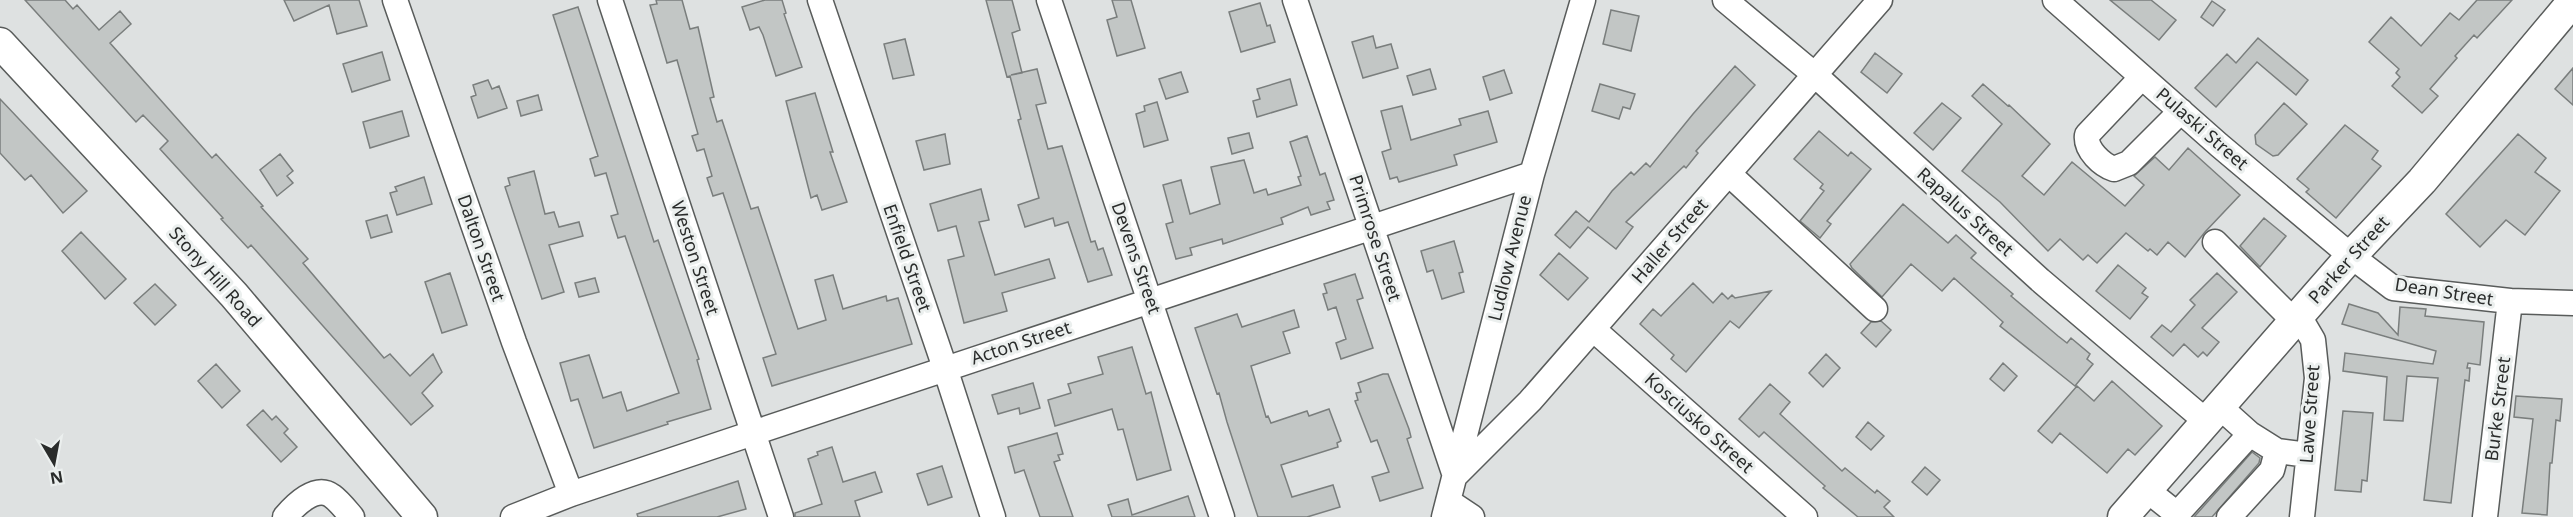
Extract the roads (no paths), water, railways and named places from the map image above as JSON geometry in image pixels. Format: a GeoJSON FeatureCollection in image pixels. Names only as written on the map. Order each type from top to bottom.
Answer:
{"type":"FeatureCollection","features":[{"type":"Feature","properties":{"kind":"main road","name":"Parker Street"},"geometry":{"type":"LineString","coordinates":[[2123,517],[2350,256],[2422,181],[2573,1]]}},
{"type":"Feature","properties":{"kind":"main road","name":"Stony Hill Road"},"geometry":{"type":"LineString","coordinates":[[0,43],[234,295],[422,517]]}},
{"type":"Feature","properties":{"kind":"street","name":"Dalton Street"},"geometry":{"type":"LineString","coordinates":[[395,0],[514,342],[572,494]]}},
{"type":"Feature","properties":{"kind":"street","name":"Weston Street"},"geometry":{"type":"LineString","coordinates":[[610,0],[781,517]]}},
{"type":"Feature","properties":{"kind":"street","name":"Enfield Street"},"geometry":{"type":"LineString","coordinates":[[820,0],[993,517]]}},
{"type":"Feature","properties":{"kind":"street","name":"Devens Street"},"geometry":{"type":"LineString","coordinates":[[1048,0],[1222,517]]}},
{"type":"Feature","properties":{"kind":"street","name":"Primrose Street"},"geometry":{"type":"LineString","coordinates":[[1295,0],[1455,476]]}},
{"type":"Feature","properties":{"kind":"street","name":"Ludlow Avenue"},"geometry":{"type":"LineString","coordinates":[[1446,509],[1532,174],[1583,0]]}},
{"type":"Feature","properties":{"kind":"street","name":"Rapalus Street"},"geometry":{"type":"LineString","coordinates":[[1725,0],[1815,75],[2040,280],[2214,415],[2277,451]]}},
{"type":"Feature","properties":{"kind":"street","name":"Haller Street"},"geometry":{"type":"LineString","coordinates":[[1455,476],[1530,400],[1880,0]]}},
{"type":"Feature","properties":{"kind":"street","name":"Pulaski Street"},"geometry":{"type":"LineString","coordinates":[[2055,0],[2350,256]]}},
{"type":"Feature","properties":{"kind":"street"},"geometry":{"type":"LineString","coordinates":[[2142,77],[2087,135],[2086,142],[2090,150],[2107,167],[2114,169],[2129,163],[2181,111]]}},
{"type":"Feature","properties":{"kind":"street","name":"Acton Street"},"geometry":{"type":"LineString","coordinates":[[513,517],[572,494],[945,368],[1532,174]]}},
{"type":"Feature","properties":{"kind":"street"},"geometry":{"type":"LineString","coordinates":[[1729,174],[1875,309]]}},
{"type":"Feature","properties":{"kind":"street","name":"Lawe Street"},"geometry":{"type":"LineString","coordinates":[[2215,242],[2297,318],[2313,340],[2317,378],[2302,517]]}},
{"type":"Feature","properties":{"kind":"street","name":"Dean Street"},"geometry":{"type":"LineString","coordinates":[[2350,256],[2393,288],[2510,302],[2573,303]]}},
{"type":"Feature","properties":{"kind":"street","name":"Burke Street"},"geometry":{"type":"LineString","coordinates":[[2485,517],[2510,302]]}},
{"type":"Feature","properties":{"kind":"street","name":"Kosciusko Street"},"geometry":{"type":"LineString","coordinates":[[1593,329],[1805,517]]}},
{"type":"Feature","properties":{"kind":"street"},"geometry":{"type":"LineString","coordinates":[[2147,490],[2177,516],[2250,434]]}},
{"type":"Feature","properties":{"kind":"street"},"geometry":{"type":"LineString","coordinates":[[2229,517],[2272,470],[2277,451],[2308,454]]}},
{"type":"Feature","properties":{"kind":"street"},"geometry":{"type":"LineString","coordinates":[[285,517],[313,493],[321,492],[332,495],[352,517]]}},
{"type":"Feature","properties":{"kind":"street"},"geometry":{"type":"LineString","coordinates":[[1446,509],[1472,517]]}}]}
